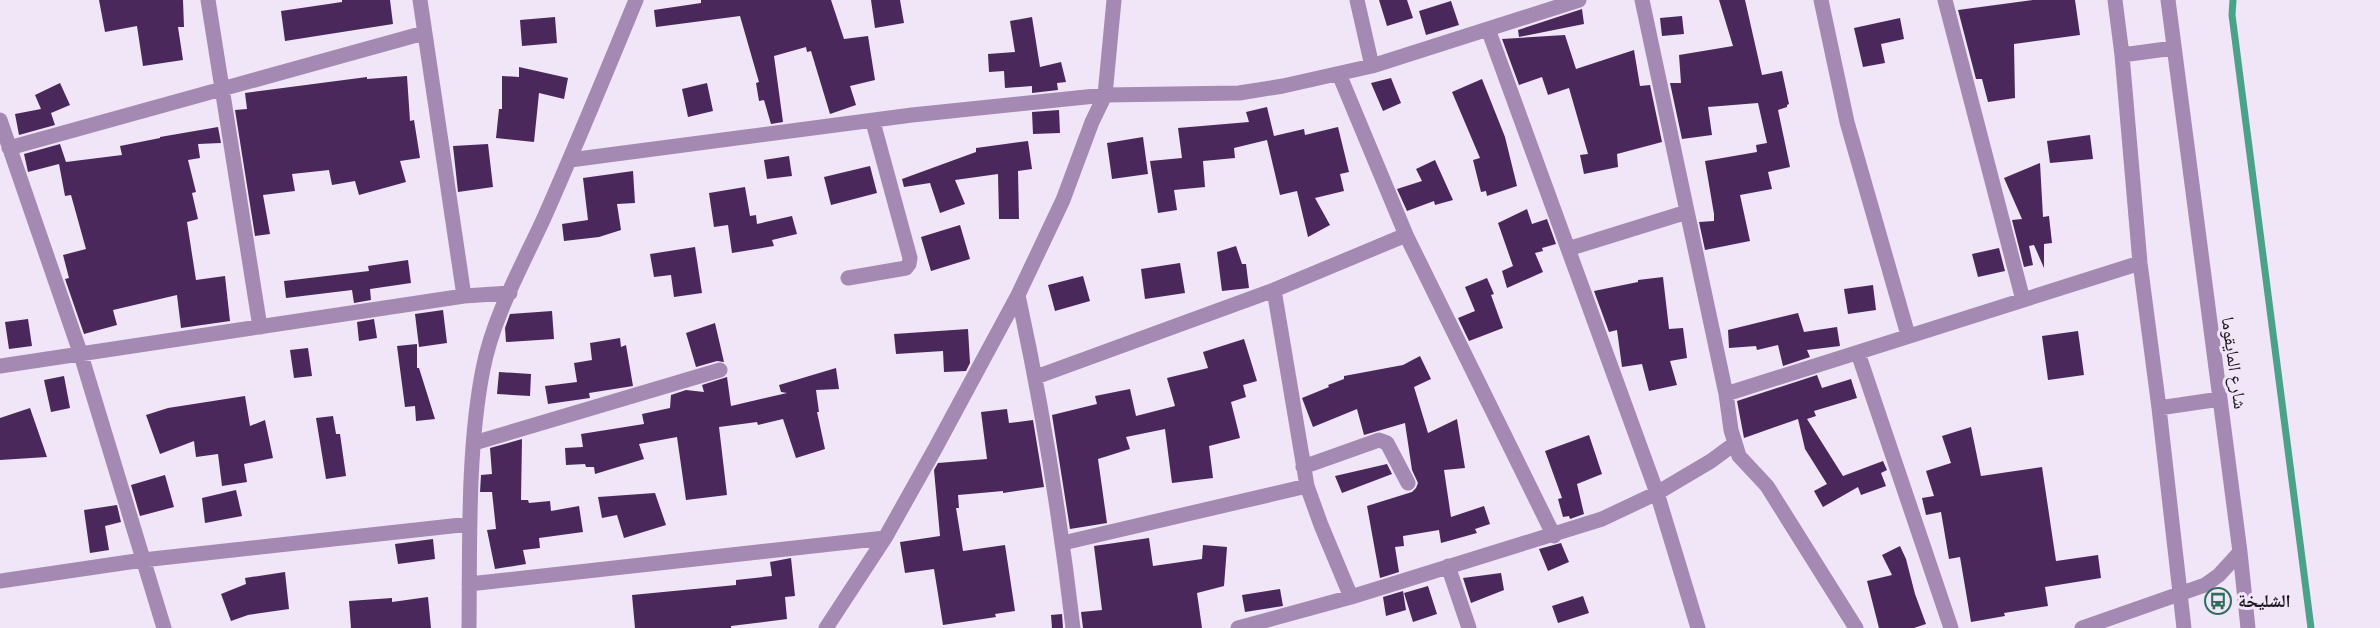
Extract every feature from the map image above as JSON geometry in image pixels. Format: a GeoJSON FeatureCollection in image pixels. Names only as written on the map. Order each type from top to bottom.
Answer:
{"type":"FeatureCollection","features":[{"type":"Feature","properties":{"kind":"street"},"geometry":{"type":"LineString","coordinates":[[208,0],[260,327]]}},
{"type":"Feature","properties":{"kind":"street"},"geometry":{"type":"LineString","coordinates":[[420,0],[464,296]]}},
{"type":"Feature","properties":{"kind":"street"},"geometry":{"type":"LineString","coordinates":[[469,628],[470,524],[474,443],[483,369],[493,335],[510,293],[570,160],[636,0]]}},
{"type":"Feature","properties":{"kind":"street"},"geometry":{"type":"LineString","coordinates":[[826,628],[885,538],[1018,296],[1063,200],[1092,122],[1105,95],[1114,0]]}},
{"type":"Feature","properties":{"kind":"street"},"geometry":{"type":"LineString","coordinates":[[1357,0],[1372,66]]}},
{"type":"Feature","properties":{"kind":"street"},"geometry":{"type":"LineString","coordinates":[[570,160],[873,122],[912,115],[1105,95],[1239,93],[1339,75],[1372,66],[1579,0]]}},
{"type":"Feature","properties":{"kind":"street"},"geometry":{"type":"LineString","coordinates":[[1642,0],[1726,394],[1734,444],[1744,463],[1767,486],[1856,628]]}},
{"type":"Feature","properties":{"kind":"street"},"geometry":{"type":"LineString","coordinates":[[1821,0],[1847,122],[1908,335]]}},
{"type":"Feature","properties":{"kind":"street"},"geometry":{"type":"LineString","coordinates":[[1944,0],[2023,300]]}},
{"type":"Feature","properties":{"kind":"street"},"geometry":{"type":"LineString","coordinates":[[2115,0],[2140,263],[2184,628]]}},
{"type":"Feature","properties":{"kind":"street","name":"شارع المايقوما"},"geometry":{"type":"LineString","coordinates":[[2168,0],[2248,628]]}},
{"type":"Feature","properties":{"kind":"street"},"geometry":{"type":"LineString","coordinates":[[1488,29],[1657,493],[1698,628]]}},
{"type":"Feature","properties":{"kind":"street"},"geometry":{"type":"LineString","coordinates":[[9,148],[424,33]]}},
{"type":"Feature","properties":{"kind":"street"},"geometry":{"type":"LineString","coordinates":[[2122,55],[2174,48]]}},
{"type":"Feature","properties":{"kind":"street"},"geometry":{"type":"LineString","coordinates":[[1339,75],[1406,235],[1554,536]]}},
{"type":"Feature","properties":{"kind":"street"},"geometry":{"type":"LineString","coordinates":[[0,120],[81,355],[164,628]]}},
{"type":"Feature","properties":{"kind":"street"},"geometry":{"type":"LineString","coordinates":[[848,278],[906,268],[910,258],[873,122]]}},
{"type":"Feature","properties":{"kind":"street"},"geometry":{"type":"LineString","coordinates":[[1568,249],[1688,212]]}},
{"type":"Feature","properties":{"kind":"street"},"geometry":{"type":"LineString","coordinates":[[1036,377],[1275,290],[1406,235]]}},
{"type":"Feature","properties":{"kind":"street"},"geometry":{"type":"LineString","coordinates":[[1726,394],[2140,263]]}},
{"type":"Feature","properties":{"kind":"street"},"geometry":{"type":"LineString","coordinates":[[1275,290],[1307,486],[1350,597]]}},
{"type":"Feature","properties":{"kind":"street"},"geometry":{"type":"LineString","coordinates":[[0,366],[464,296],[510,293]]}},
{"type":"Feature","properties":{"kind":"street"},"geometry":{"type":"LineString","coordinates":[[1018,296],[1036,377],[1063,543],[1073,628]]}},
{"type":"Feature","properties":{"kind":"street"},"geometry":{"type":"LineString","coordinates":[[1858,352],[1951,628]]}},
{"type":"Feature","properties":{"kind":"street"},"geometry":{"type":"LineString","coordinates":[[474,443],[720,370]]}},
{"type":"Feature","properties":{"kind":"street"},"geometry":{"type":"LineString","coordinates":[[2159,408],[2220,399]]}},
{"type":"Feature","properties":{"kind":"street"},"geometry":{"type":"LineString","coordinates":[[1303,467],[1379,440],[1387,443],[1408,483]]}},
{"type":"Feature","properties":{"kind":"street"},"geometry":{"type":"LineString","coordinates":[[1238,628],[1554,536],[1602,519],[1657,493],[1711,461],[1734,444]]}},
{"type":"Feature","properties":{"kind":"street"},"geometry":{"type":"LineString","coordinates":[[1063,543],[1307,486]]}},
{"type":"Feature","properties":{"kind":"street"},"geometry":{"type":"LineString","coordinates":[[0,581],[143,560],[470,524]]}},
{"type":"Feature","properties":{"kind":"street"},"geometry":{"type":"LineString","coordinates":[[470,584],[885,538]]}},
{"type":"Feature","properties":{"kind":"street"},"geometry":{"type":"LineString","coordinates":[[2082,628],[2180,596],[2205,585],[2219,575],[2240,552]]}},
{"type":"Feature","properties":{"kind":"street"},"geometry":{"type":"LineString","coordinates":[[1448,567],[1468,628]]}},
{"type":"Feature","properties":{"kind":"building"},"geometry":{"type":"Polygon","coordinates":[[[99,0],[183,0],[184,27],[178,27],[183,60],[143,66],[137,26],[105,32],[99,0]]]}},
{"type":"Feature","properties":{"kind":"building"},"geometry":{"type":"Polygon","coordinates":[[[342,0],[390,0],[393,24],[285,41],[281,11],[342,2],[342,0]]]}},
{"type":"Feature","properties":{"kind":"building"},"geometry":{"type":"Polygon","coordinates":[[[701,0],[831,0],[844,39],[868,36],[875,80],[850,86],[856,105],[830,114],[811,51],[807,52],[806,47],[774,56],[783,122],[771,124],[764,100],[759,101],[756,83],[759,82],[740,16],[656,27],[654,10],[701,3],[701,0]]]}},
{"type":"Feature","properties":{"kind":"building"},"geometry":{"type":"Polygon","coordinates":[[[871,0],[900,0],[904,23],[875,28],[871,0]]]}},
{"type":"Feature","properties":{"kind":"building"},"geometry":{"type":"Polygon","coordinates":[[[1379,0],[1407,0],[1413,18],[1387,26],[1379,0]]]}},
{"type":"Feature","properties":{"kind":"building"},"geometry":{"type":"Polygon","coordinates":[[[1719,0],[1745,0],[1762,75],[1782,71],[1789,104],[1778,110],[1790,167],[1768,172],[1772,189],[1740,195],[1750,241],[1705,250],[1699,222],[1714,221],[1714,214],[1705,161],[1757,152],[1756,145],[1767,143],[1758,103],[1708,107],[1712,135],[1682,139],[1670,83],[1681,83],[1679,55],[1733,46],[1719,0]]]}},
{"type":"Feature","properties":{"kind":"building"},"geometry":{"type":"Polygon","coordinates":[[[2033,0],[2075,0],[2080,35],[2014,44],[2015,98],[1988,102],[1982,79],[1976,79],[1958,10],[2033,0]]]}},
{"type":"Feature","properties":{"kind":"building"},"geometry":{"type":"Polygon","coordinates":[[[1451,1],[1459,25],[1426,35],[1419,11],[1451,1]]]}},
{"type":"Feature","properties":{"kind":"building"},"geometry":{"type":"Polygon","coordinates":[[[1582,9],[1584,24],[1519,37],[1518,30],[1582,9]]]}},
{"type":"Feature","properties":{"kind":"building"},"geometry":{"type":"Polygon","coordinates":[[[1682,16],[1684,34],[1662,36],[1660,18],[1682,16]]]}},
{"type":"Feature","properties":{"kind":"building"},"geometry":{"type":"Polygon","coordinates":[[[555,17],[557,43],[522,46],[520,20],[555,17]]]}},
{"type":"Feature","properties":{"kind":"building"},"geometry":{"type":"Polygon","coordinates":[[[1032,17],[1040,67],[1061,62],[1066,82],[1057,83],[1058,90],[1032,93],[1032,86],[1005,88],[1004,71],[989,72],[988,54],[1015,52],[1010,21],[1032,17]]]}},
{"type":"Feature","properties":{"kind":"building"},"geometry":{"type":"Polygon","coordinates":[[[1900,18],[1904,39],[1881,44],[1885,63],[1863,67],[1854,28],[1900,18]]]}},
{"type":"Feature","properties":{"kind":"building"},"geometry":{"type":"Polygon","coordinates":[[[1565,35],[1576,69],[1634,50],[1640,86],[1650,85],[1662,142],[1617,154],[1618,167],[1584,174],[1580,155],[1588,154],[1569,88],[1548,95],[1542,77],[1519,85],[1502,39],[1565,35]]]}},
{"type":"Feature","properties":{"kind":"building"},"geometry":{"type":"Polygon","coordinates":[[[519,67],[568,78],[564,99],[539,93],[534,142],[496,138],[499,109],[502,109],[502,76],[519,77],[519,67]]]}},
{"type":"Feature","properties":{"kind":"building"},"geometry":{"type":"Polygon","coordinates":[[[407,76],[410,121],[414,120],[420,158],[400,161],[406,182],[359,195],[355,181],[332,185],[329,170],[292,174],[295,191],[263,195],[270,234],[255,236],[235,110],[247,109],[245,93],[367,77],[367,79],[407,76]]]}},
{"type":"Feature","properties":{"kind":"building"},"geometry":{"type":"Polygon","coordinates":[[[1391,78],[1401,103],[1383,111],[1371,83],[1391,78]]]}},
{"type":"Feature","properties":{"kind":"building"},"geometry":{"type":"Polygon","coordinates":[[[1482,79],[1505,137],[1517,186],[1487,196],[1486,191],[1481,192],[1473,160],[1480,158],[1452,92],[1482,79]]]}},
{"type":"Feature","properties":{"kind":"building"},"geometry":{"type":"Polygon","coordinates":[[[60,83],[70,105],[51,113],[55,125],[19,135],[15,114],[41,109],[35,95],[60,83]]]}},
{"type":"Feature","properties":{"kind":"building"},"geometry":{"type":"Polygon","coordinates":[[[707,83],[713,111],[688,117],[682,89],[707,83]]]}},
{"type":"Feature","properties":{"kind":"building"},"geometry":{"type":"Polygon","coordinates":[[[1267,107],[1274,136],[1304,129],[1305,135],[1338,127],[1349,172],[1340,174],[1344,191],[1315,198],[1330,225],[1308,237],[1297,191],[1280,195],[1267,140],[1234,148],[1235,158],[1203,161],[1205,187],[1174,190],[1177,210],[1158,213],[1150,161],[1182,158],[1178,128],[1249,122],[1246,112],[1267,107]]]}},
{"type":"Feature","properties":{"kind":"building"},"geometry":{"type":"Polygon","coordinates":[[[1059,110],[1060,133],[1033,134],[1032,112],[1059,110]]]}},
{"type":"Feature","properties":{"kind":"building"},"geometry":{"type":"Polygon","coordinates":[[[218,127],[221,143],[198,144],[200,158],[188,160],[196,192],[192,193],[198,219],[187,222],[196,280],[225,276],[230,321],[181,328],[177,295],[113,310],[117,325],[84,334],[65,279],[69,278],[63,255],[86,249],[71,195],[65,196],[59,164],[28,172],[24,154],[60,144],[66,162],[122,155],[120,146],[218,127]]]}},
{"type":"Feature","properties":{"kind":"building"},"geometry":{"type":"Polygon","coordinates":[[[2090,135],[2093,159],[2050,163],[2047,141],[2090,135]]]}},
{"type":"Feature","properties":{"kind":"building"},"geometry":{"type":"Polygon","coordinates":[[[1143,137],[1148,174],[1112,179],[1107,143],[1143,137]]]}},
{"type":"Feature","properties":{"kind":"building"},"geometry":{"type":"Polygon","coordinates":[[[1028,141],[1032,169],[1018,171],[1019,219],[999,219],[998,174],[955,180],[965,204],[940,213],[930,183],[904,187],[902,179],[976,152],[976,148],[1028,141]]]}},
{"type":"Feature","properties":{"kind":"building"},"geometry":{"type":"Polygon","coordinates":[[[488,144],[493,187],[458,192],[453,146],[488,144]]]}},
{"type":"Feature","properties":{"kind":"building"},"geometry":{"type":"Polygon","coordinates":[[[789,156],[792,176],[767,179],[764,160],[789,156]]]}},
{"type":"Feature","properties":{"kind":"building"},"geometry":{"type":"Polygon","coordinates":[[[1435,160],[1453,200],[1435,205],[1434,201],[1407,211],[1397,189],[1422,181],[1416,169],[1435,160]]]}},
{"type":"Feature","properties":{"kind":"building"},"geometry":{"type":"Polygon","coordinates":[[[2040,163],[2043,217],[2049,216],[2052,243],[2044,244],[2044,268],[2034,245],[2029,246],[2033,265],[2024,267],[2012,220],[2022,219],[2004,178],[2040,163]]]}},
{"type":"Feature","properties":{"kind":"building"},"geometry":{"type":"Polygon","coordinates":[[[870,166],[877,193],[831,205],[824,177],[870,166]]]}},
{"type":"Feature","properties":{"kind":"building"},"geometry":{"type":"Polygon","coordinates":[[[633,171],[635,203],[617,204],[621,230],[599,237],[564,241],[562,224],[588,220],[583,178],[633,171]]]}},
{"type":"Feature","properties":{"kind":"building"},"geometry":{"type":"Polygon","coordinates":[[[745,187],[750,216],[756,215],[757,224],[792,216],[797,234],[772,240],[774,246],[732,253],[728,225],[714,227],[709,193],[745,187]]]}},
{"type":"Feature","properties":{"kind":"building"},"geometry":{"type":"Polygon","coordinates":[[[1527,209],[1532,224],[1547,219],[1556,244],[1542,248],[1543,251],[1535,253],[1543,272],[1507,288],[1502,271],[1513,266],[1498,223],[1527,209]]]}},
{"type":"Feature","properties":{"kind":"building"},"geometry":{"type":"Polygon","coordinates":[[[960,225],[970,259],[931,271],[921,237],[960,225]]]}},
{"type":"Feature","properties":{"kind":"building"},"geometry":{"type":"Polygon","coordinates":[[[1236,246],[1242,264],[1246,264],[1249,288],[1222,291],[1217,252],[1236,246]]]}},
{"type":"Feature","properties":{"kind":"building"},"geometry":{"type":"Polygon","coordinates":[[[695,247],[702,293],[674,297],[671,275],[654,277],[650,254],[695,247]]]}},
{"type":"Feature","properties":{"kind":"building"},"geometry":{"type":"Polygon","coordinates":[[[1999,248],[2005,271],[1978,277],[1972,254],[1999,248]]]}},
{"type":"Feature","properties":{"kind":"building"},"geometry":{"type":"Polygon","coordinates":[[[408,260],[411,283],[370,289],[371,300],[354,303],[352,290],[286,298],[284,281],[369,271],[368,266],[408,260]]]}},
{"type":"Feature","properties":{"kind":"building"},"geometry":{"type":"Polygon","coordinates":[[[1180,263],[1185,293],[1145,299],[1141,269],[1180,263]]]}},
{"type":"Feature","properties":{"kind":"building"},"geometry":{"type":"Polygon","coordinates":[[[1083,276],[1090,301],[1055,311],[1048,285],[1083,276]]]}},
{"type":"Feature","properties":{"kind":"building"},"geometry":{"type":"Polygon","coordinates":[[[1663,277],[1669,329],[1683,328],[1687,358],[1670,361],[1677,385],[1649,391],[1642,364],[1622,367],[1617,330],[1609,332],[1594,291],[1638,282],[1638,280],[1663,277]]]}},
{"type":"Feature","properties":{"kind":"building"},"geometry":{"type":"Polygon","coordinates":[[[1487,278],[1503,328],[1469,341],[1458,318],[1475,311],[1465,287],[1487,278]]]}},
{"type":"Feature","properties":{"kind":"building"},"geometry":{"type":"Polygon","coordinates":[[[1873,285],[1876,310],[1848,314],[1844,289],[1873,285]]]}},
{"type":"Feature","properties":{"kind":"building"},"geometry":{"type":"Polygon","coordinates":[[[443,310],[447,343],[419,347],[415,314],[443,310]]]}},
{"type":"Feature","properties":{"kind":"building"},"geometry":{"type":"Polygon","coordinates":[[[552,311],[554,339],[506,342],[505,328],[510,314],[552,311]]]}},
{"type":"Feature","properties":{"kind":"building"},"geometry":{"type":"Polygon","coordinates":[[[1798,313],[1804,332],[1837,327],[1840,346],[1807,350],[1810,357],[1783,366],[1778,345],[1757,350],[1756,346],[1729,348],[1728,330],[1798,313]]]}},
{"type":"Feature","properties":{"kind":"building"},"geometry":{"type":"Polygon","coordinates":[[[28,319],[32,346],[9,349],[5,322],[28,319]]]}},
{"type":"Feature","properties":{"kind":"building"},"geometry":{"type":"Polygon","coordinates":[[[374,319],[377,338],[359,341],[357,322],[374,319]]]}},
{"type":"Feature","properties":{"kind":"building"},"geometry":{"type":"Polygon","coordinates":[[[715,323],[724,362],[717,361],[696,367],[686,333],[715,323]]]}},
{"type":"Feature","properties":{"kind":"building"},"geometry":{"type":"Polygon","coordinates":[[[968,329],[970,363],[966,371],[944,372],[943,351],[896,354],[894,334],[968,329]]]}},
{"type":"Feature","properties":{"kind":"building"},"geometry":{"type":"Polygon","coordinates":[[[2078,331],[2084,375],[2048,380],[2042,336],[2078,331]]]}},
{"type":"Feature","properties":{"kind":"building"},"geometry":{"type":"Polygon","coordinates":[[[620,338],[621,347],[626,345],[633,386],[589,393],[590,398],[548,404],[545,386],[577,382],[574,363],[592,360],[590,343],[620,338]]]}},
{"type":"Feature","properties":{"kind":"building"},"geometry":{"type":"Polygon","coordinates":[[[1244,339],[1257,381],[1243,385],[1246,397],[1231,402],[1240,438],[1209,446],[1213,478],[1172,483],[1165,429],[1126,437],[1130,449],[1098,459],[1107,523],[1070,529],[1052,415],[1097,404],[1095,396],[1130,389],[1136,416],[1175,406],[1167,378],[1208,368],[1203,352],[1244,339]]]}},
{"type":"Feature","properties":{"kind":"building"},"geometry":{"type":"Polygon","coordinates":[[[417,344],[417,368],[419,368],[435,419],[416,421],[415,406],[405,407],[397,346],[417,344]]]}},
{"type":"Feature","properties":{"kind":"building"},"geometry":{"type":"Polygon","coordinates":[[[308,348],[312,376],[294,378],[290,350],[308,348]]]}},
{"type":"Feature","properties":{"kind":"building"},"geometry":{"type":"Polygon","coordinates":[[[1420,356],[1431,379],[1414,387],[1428,433],[1457,419],[1465,468],[1444,470],[1451,517],[1484,506],[1490,524],[1475,529],[1477,533],[1441,543],[1439,530],[1403,536],[1404,546],[1395,547],[1399,572],[1380,578],[1367,506],[1412,492],[1416,488],[1418,483],[1412,470],[1405,423],[1364,435],[1357,409],[1313,427],[1302,398],[1329,387],[1328,385],[1344,379],[1344,376],[1403,365],[1420,356]]]}},
{"type":"Feature","properties":{"kind":"building"},"geometry":{"type":"Polygon","coordinates":[[[836,368],[839,389],[816,390],[819,412],[817,412],[825,449],[796,458],[783,419],[758,425],[757,422],[719,427],[727,495],[686,500],[677,437],[639,444],[644,459],[595,474],[594,467],[586,467],[585,464],[566,465],[565,448],[583,447],[581,434],[644,424],[642,414],[670,408],[671,395],[686,390],[704,392],[702,385],[727,377],[731,406],[787,393],[781,392],[779,385],[836,368]]]}},
{"type":"Feature","properties":{"kind":"building"},"geometry":{"type":"Polygon","coordinates":[[[499,372],[531,374],[530,396],[497,394],[499,372]]]}},
{"type":"Feature","properties":{"kind":"building"},"geometry":{"type":"Polygon","coordinates":[[[1817,375],[1822,388],[1851,379],[1857,398],[1814,411],[1816,416],[1807,419],[1843,476],[1883,461],[1887,470],[1881,473],[1886,486],[1861,495],[1858,487],[1823,507],[1814,491],[1827,484],[1805,449],[1798,419],[1744,438],[1737,401],[1817,375]]]}},
{"type":"Feature","properties":{"kind":"building"},"geometry":{"type":"Polygon","coordinates":[[[64,376],[70,408],[51,412],[44,380],[64,376]]]}},
{"type":"Feature","properties":{"kind":"building"},"geometry":{"type":"Polygon","coordinates":[[[245,396],[250,426],[265,420],[273,458],[244,464],[247,482],[222,486],[218,454],[196,457],[194,441],[160,454],[146,415],[168,408],[245,396]]]}},
{"type":"Feature","properties":{"kind":"building"},"geometry":{"type":"Polygon","coordinates":[[[30,408],[47,457],[0,460],[0,418],[30,408]]]}},
{"type":"Feature","properties":{"kind":"building"},"geometry":{"type":"Polygon","coordinates":[[[1007,409],[1009,423],[1033,420],[1044,487],[1003,493],[1003,491],[958,495],[959,508],[956,508],[963,551],[1005,545],[1015,611],[995,614],[996,617],[943,625],[934,569],[905,573],[900,542],[940,536],[934,470],[938,463],[987,459],[981,412],[1007,409]]]}},
{"type":"Feature","properties":{"kind":"building"},"geometry":{"type":"Polygon","coordinates":[[[333,416],[336,434],[340,434],[346,476],[326,479],[316,418],[333,416]]]}},
{"type":"Feature","properties":{"kind":"building"},"geometry":{"type":"Polygon","coordinates":[[[1971,427],[1981,476],[2042,467],[2056,561],[2098,555],[2101,578],[2045,587],[2048,606],[2004,613],[2005,616],[1971,622],[1960,557],[1949,559],[1941,512],[1926,515],[1922,498],[1934,496],[1926,471],[1951,463],[1942,436],[1971,427]]]}},
{"type":"Feature","properties":{"kind":"building"},"geometry":{"type":"Polygon","coordinates":[[[1589,435],[1602,474],[1577,484],[1584,514],[1570,519],[1569,516],[1563,517],[1558,499],[1562,498],[1545,451],[1589,435]]]}},
{"type":"Feature","properties":{"kind":"building"},"geometry":{"type":"Polygon","coordinates":[[[522,439],[521,500],[528,500],[529,503],[550,501],[551,511],[579,506],[583,532],[539,538],[540,548],[523,550],[526,564],[495,569],[487,530],[496,529],[492,492],[480,492],[481,475],[492,474],[490,448],[522,439]]]}},
{"type":"Feature","properties":{"kind":"building"},"geometry":{"type":"Polygon","coordinates":[[[1387,464],[1392,474],[1342,493],[1335,476],[1387,464]]]}},
{"type":"Feature","properties":{"kind":"building"},"geometry":{"type":"Polygon","coordinates":[[[165,475],[174,507],[140,516],[131,485],[165,475]]]}},
{"type":"Feature","properties":{"kind":"building"},"geometry":{"type":"Polygon","coordinates":[[[236,490],[242,516],[205,523],[202,498],[236,490]]]}},
{"type":"Feature","properties":{"kind":"building"},"geometry":{"type":"Polygon","coordinates":[[[655,493],[666,525],[624,538],[617,515],[602,518],[598,497],[655,493]]]}},
{"type":"Feature","properties":{"kind":"building"},"geometry":{"type":"Polygon","coordinates":[[[117,505],[121,522],[105,526],[109,550],[90,553],[84,510],[117,505]]]}},
{"type":"Feature","properties":{"kind":"building"},"geometry":{"type":"Polygon","coordinates":[[[1149,538],[1153,566],[1202,559],[1203,545],[1227,547],[1224,586],[1197,593],[1202,628],[1083,628],[1081,612],[1102,610],[1094,546],[1149,538]]]}},
{"type":"Feature","properties":{"kind":"building"},"geometry":{"type":"Polygon","coordinates":[[[433,539],[435,559],[398,564],[395,544],[433,539]]]}},
{"type":"Feature","properties":{"kind":"building"},"geometry":{"type":"Polygon","coordinates":[[[1561,543],[1569,562],[1548,571],[1539,549],[1561,543]]]}},
{"type":"Feature","properties":{"kind":"building"},"geometry":{"type":"Polygon","coordinates":[[[1900,546],[1926,624],[1914,628],[1879,628],[1867,581],[1892,575],[1882,555],[1900,546]]]}},
{"type":"Feature","properties":{"kind":"building"},"geometry":{"type":"Polygon","coordinates":[[[791,558],[795,596],[785,597],[787,619],[731,626],[731,628],[635,628],[632,595],[736,585],[736,580],[772,576],[770,562],[791,558]]]}},
{"type":"Feature","properties":{"kind":"building"},"geometry":{"type":"Polygon","coordinates":[[[285,572],[289,609],[248,615],[231,621],[221,594],[246,584],[245,578],[285,572]]]}},
{"type":"Feature","properties":{"kind":"building"},"geometry":{"type":"Polygon","coordinates":[[[1501,573],[1504,590],[1471,603],[1463,578],[1501,573]]]}},
{"type":"Feature","properties":{"kind":"building"},"geometry":{"type":"Polygon","coordinates":[[[1428,586],[1437,614],[1413,622],[1404,593],[1428,586]]]}},
{"type":"Feature","properties":{"kind":"building"},"geometry":{"type":"Polygon","coordinates":[[[1280,589],[1283,606],[1245,612],[1242,595],[1280,589]]]}},
{"type":"Feature","properties":{"kind":"building"},"geometry":{"type":"Polygon","coordinates":[[[1403,591],[1406,610],[1386,616],[1383,597],[1403,591]]]}},
{"type":"Feature","properties":{"kind":"building"},"geometry":{"type":"Polygon","coordinates":[[[1583,596],[1589,613],[1558,623],[1552,606],[1583,596]]]}},
{"type":"Feature","properties":{"kind":"building"},"geometry":{"type":"Polygon","coordinates":[[[428,597],[431,628],[351,628],[349,601],[392,598],[392,602],[428,597]]]}},
{"type":"Feature","properties":{"kind":"building"},"geometry":{"type":"Polygon","coordinates":[[[1062,614],[1063,628],[1052,628],[1051,615],[1062,614]]]}},
{"type":"Feature","properties":{"kind":"waterway"},"geometry":{"type":"LineString","coordinates":[[2233,0],[2232,15],[2311,628]]}},
{"type":"Feature","properties":{"kind":"place","name":"الشليخة"},"geometry":{"type":"Point","coordinates":[2218,601]}}]}
